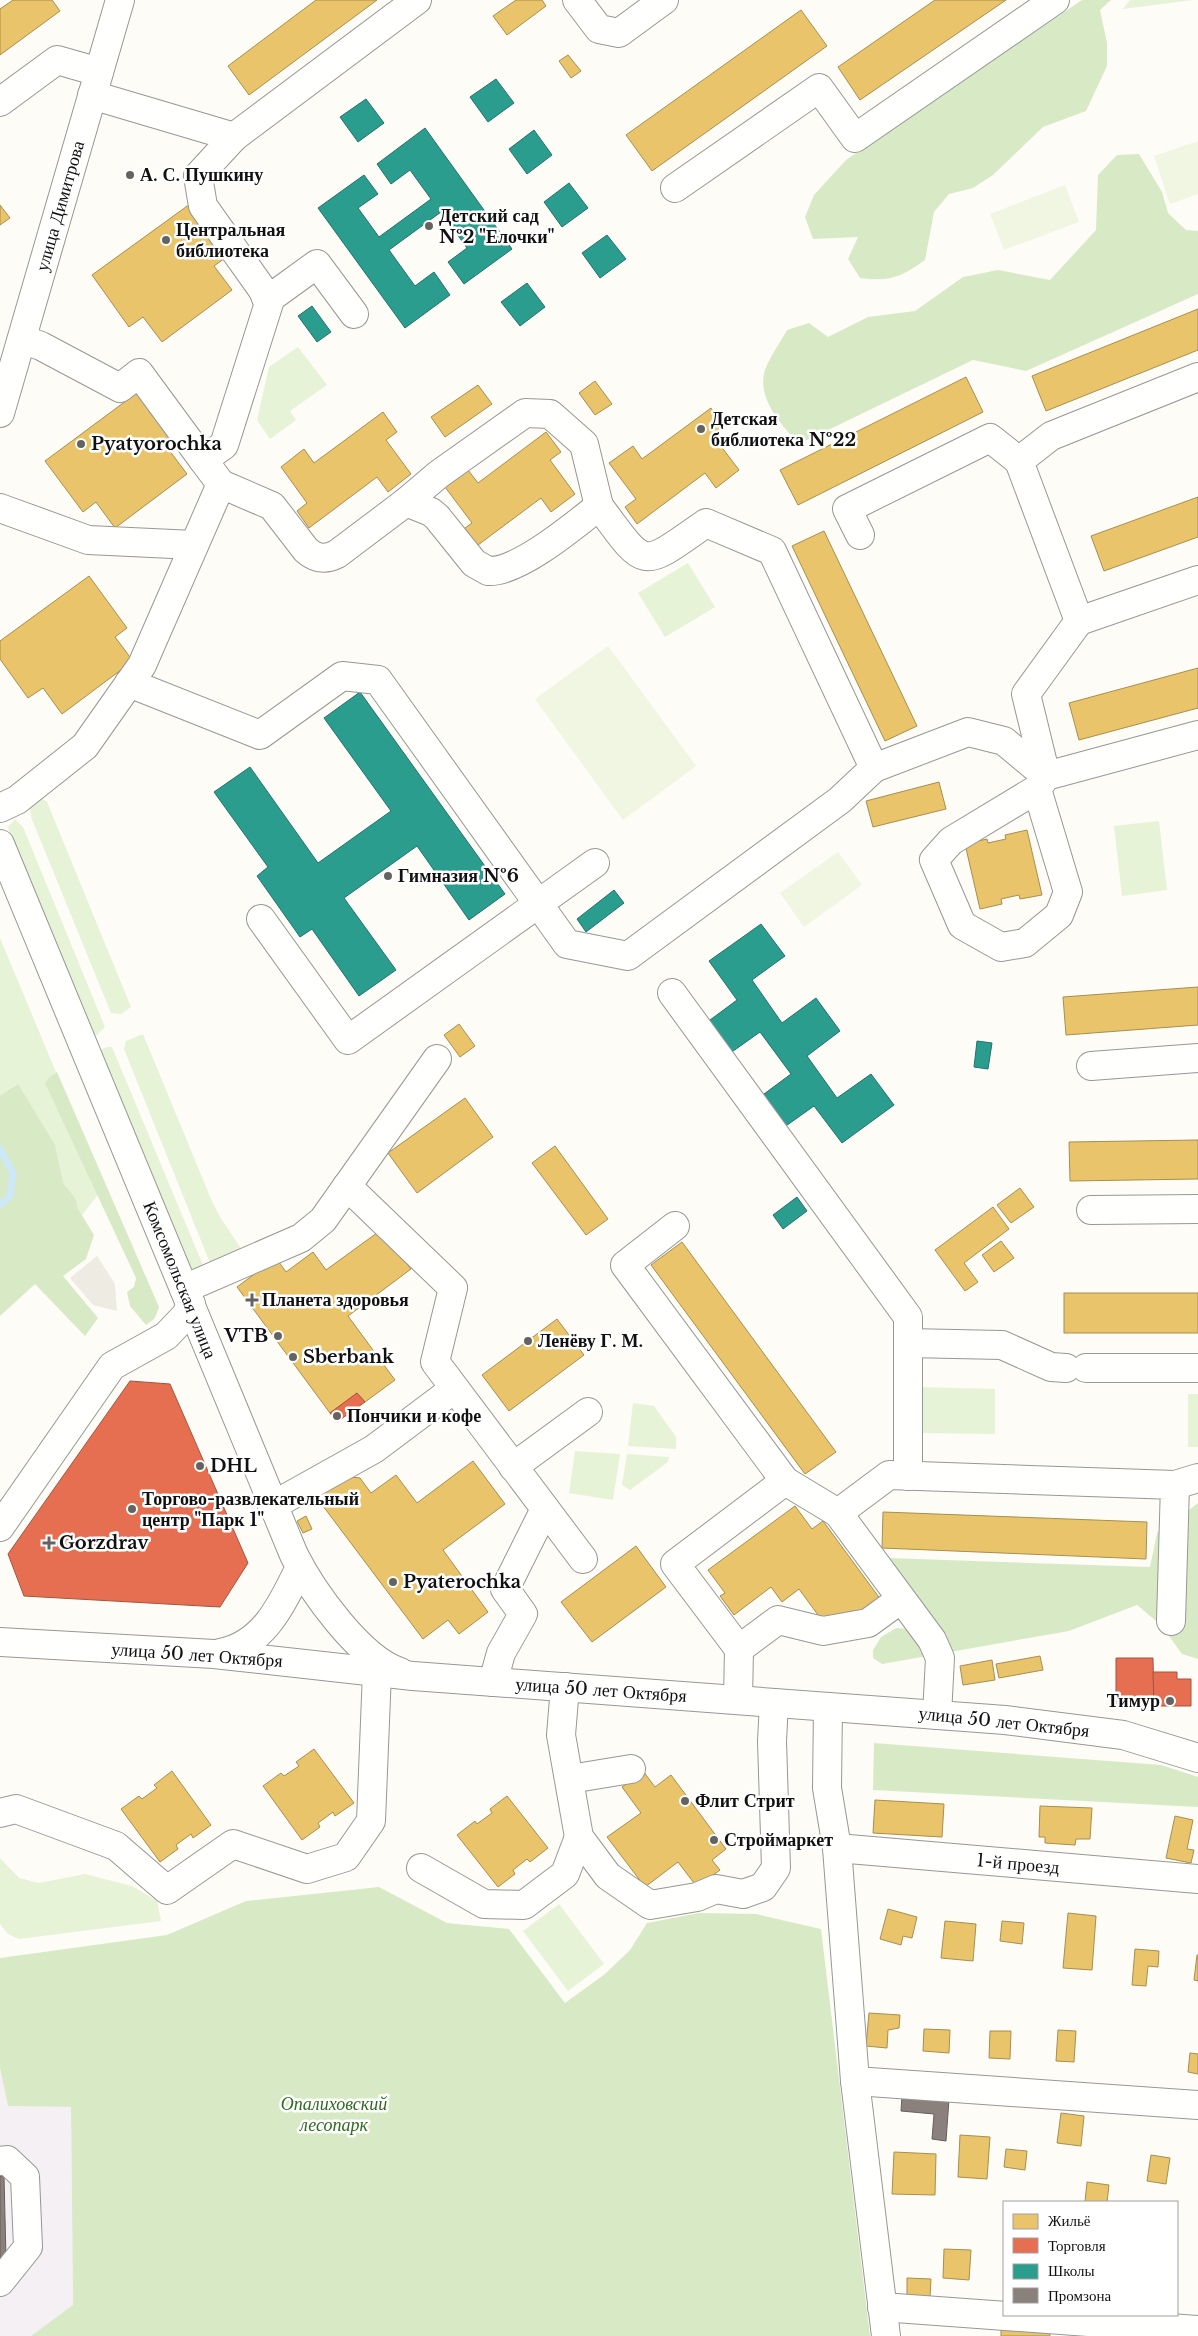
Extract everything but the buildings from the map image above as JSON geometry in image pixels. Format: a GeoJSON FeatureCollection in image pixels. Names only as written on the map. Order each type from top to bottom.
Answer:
{"type":"FeatureCollection","features":[{"type":"Feature","properties":{"kind":"street","name":"улица Димитрова"},"geometry":{"type":"LineString","coordinates":[[0,413],[120,0]]}},
{"type":"Feature","properties":{"kind":"street"},"geometry":{"type":"LineString","coordinates":[[203,460],[224,446],[269,303],[203,206],[198,176],[234,137],[417,0]]}},
{"type":"Feature","properties":{"kind":"street"},"geometry":{"type":"LineString","coordinates":[[577,0],[599,30],[619,33],[664,0]]}},
{"type":"Feature","properties":{"kind":"street"},"geometry":{"type":"LineString","coordinates":[[675,188],[819,88],[855,138],[1055,0]]}},
{"type":"Feature","properties":{"kind":"street"},"geometry":{"type":"LineString","coordinates":[[0,102],[57,60],[95,84],[234,137]]}},
{"type":"Feature","properties":{"kind":"street"},"geometry":{"type":"LineString","coordinates":[[266,298],[277,293],[317,264],[354,314]]}},
{"type":"Feature","properties":{"kind":"street"},"geometry":{"type":"LineString","coordinates":[[22,339],[41,346],[120,388],[139,373],[221,484],[272,506],[306,550],[312,556],[321,558],[330,558],[337,554],[406,502],[439,474],[525,413],[550,414],[584,444],[599,506],[630,548],[637,554],[654,557],[663,553],[706,523],[772,551],[874,768]]}},
{"type":"Feature","properties":{"kind":"street"},"geometry":{"type":"LineString","coordinates":[[1019,461],[1051,436],[1198,377]]}},
{"type":"Feature","properties":{"kind":"street"},"geometry":{"type":"LineString","coordinates":[[860,535],[847,509],[990,438],[1019,461],[1079,621]]}},
{"type":"Feature","properties":{"kind":"street"},"geometry":{"type":"LineString","coordinates":[[0,808],[17,800],[85,746],[142,665],[221,484]]}},
{"type":"Feature","properties":{"kind":"street"},"geometry":{"type":"LineString","coordinates":[[406,502],[431,512],[474,563],[480,568],[496,572],[553,542],[599,506]]}},
{"type":"Feature","properties":{"kind":"street"},"geometry":{"type":"LineString","coordinates":[[0,508],[88,540],[194,545]]}},
{"type":"Feature","properties":{"kind":"street"},"geometry":{"type":"LineString","coordinates":[[1198,580],[1079,621],[1026,694],[1042,782],[1068,892],[1058,915],[1025,943],[1000,947],[962,925],[934,860],[950,841],[1042,782],[1198,735]]}},
{"type":"Feature","properties":{"kind":"street"},"geometry":{"type":"LineString","coordinates":[[129,683],[260,735],[342,676],[378,680],[567,944],[628,956],[840,800],[874,768],[968,732],[1004,741],[1042,782]]}},
{"type":"Feature","properties":{"kind":"street","name":"Комсомольская улица"},"geometry":{"type":"LineString","coordinates":[[0,844],[272,1506],[300,1567],[324,1603],[365,1648],[395,1670],[413,1676]]}},
{"type":"Feature","properties":{"kind":"street"},"geometry":{"type":"LineString","coordinates":[[261,919],[348,1040],[595,863]]}},
{"type":"Feature","properties":{"kind":"street"},"geometry":{"type":"LineString","coordinates":[[672,993],[908,1317],[908,1476]]}},
{"type":"Feature","properties":{"kind":"street"},"geometry":{"type":"LineString","coordinates":[[1091,1066],[1198,1058]]}},
{"type":"Feature","properties":{"kind":"street"},"geometry":{"type":"LineString","coordinates":[[0,1527],[112,1366],[166,1336],[186,1314],[187,1297],[301,1238],[323,1220],[437,1059]]}},
{"type":"Feature","properties":{"kind":"street"},"geometry":{"type":"LineString","coordinates":[[347,1186],[453,1288],[435,1362],[583,1559]]}},
{"type":"Feature","properties":{"kind":"street"},"geometry":{"type":"LineString","coordinates":[[1091,1210],[1198,1209]]}},
{"type":"Feature","properties":{"kind":"street"},"geometry":{"type":"LineString","coordinates":[[675,1226],[625,1265],[785,1481],[838,1513],[932,1640],[940,1658],[937,1715]]}},
{"type":"Feature","properties":{"kind":"street"},"geometry":{"type":"LineString","coordinates":[[908,1343],[1002,1345],[1051,1367],[1198,1368]]}},
{"type":"Feature","properties":{"kind":"street"},"geometry":{"type":"LineString","coordinates":[[272,1506],[374,1449],[454,1389]]}},
{"type":"Feature","properties":{"kind":"street"},"geometry":{"type":"LineString","coordinates":[[513,1468],[588,1412]]}},
{"type":"Feature","properties":{"kind":"street"},"geometry":{"type":"LineString","coordinates":[[838,1513],[889,1475],[1186,1481],[1171,1621]]}},
{"type":"Feature","properties":{"kind":"street"},"geometry":{"type":"LineString","coordinates":[[738,1700],[739,1650],[674,1564],[785,1481]]}},
{"type":"Feature","properties":{"kind":"street"},"geometry":{"type":"LineString","coordinates":[[492,1682],[501,1653],[523,1614],[505,1589],[545,1509]]}},
{"type":"Feature","properties":{"kind":"street"},"geometry":{"type":"LineString","coordinates":[[214,1654],[237,1650],[261,1632],[281,1605],[300,1567]]}},
{"type":"Feature","properties":{"kind":"street"},"geometry":{"type":"LineString","coordinates":[[739,1650],[778,1620],[822,1631],[832,1630],[868,1623],[901,1599]]}},
{"type":"Feature","properties":{"kind":"street","name":"улица 50 лет Октября"},"geometry":{"type":"LineString","coordinates":[[0,1642],[214,1654],[413,1676],[1022,1722],[1123,1735],[1198,1758]]}},
{"type":"Feature","properties":{"kind":"street"},"geometry":{"type":"LineString","coordinates":[[0,1813],[16,1809],[116,1846],[167,1890],[233,1844],[307,1869],[346,1857],[372,1821],[377,1672]]}},
{"type":"Feature","properties":{"kind":"street"},"geometry":{"type":"LineString","coordinates":[[565,1688],[561,1735],[579,1838],[608,1876],[650,1905],[697,1897],[716,1888],[743,1894],[763,1887],[776,1868],[772,1741],[774,1703]]}},
{"type":"Feature","properties":{"kind":"street"},"geometry":{"type":"LineString","coordinates":[[828,1707],[827,1788],[837,1848],[855,2081],[886,2336]]}},
{"type":"Feature","properties":{"kind":"street"},"geometry":{"type":"LineString","coordinates":[[570,1779],[631,1769]]}},
{"type":"Feature","properties":{"kind":"street"},"geometry":{"type":"LineString","coordinates":[[421,1868],[484,1904],[524,1906],[565,1874],[579,1838]]}},
{"type":"Feature","properties":{"kind":"street","name":"1-й проезд"},"geometry":{"type":"LineString","coordinates":[[837,1848],[1198,1879]]}},
{"type":"Feature","properties":{"kind":"street"},"geometry":{"type":"LineString","coordinates":[[855,2081],[1198,2105]]}},
{"type":"Feature","properties":{"kind":"street"},"geometry":{"type":"LineString","coordinates":[[0,2161],[7,2160],[25,2177],[28,2247],[0,2282]]}},
{"type":"Feature","properties":{"kind":"street"},"geometry":{"type":"LineString","coordinates":[[882,2307],[1003,2316]]}},
{"type":"Feature","properties":{"kind":"street"},"geometry":{"type":"LineString","coordinates":[[1006,2316],[1198,2330]]}},
{"type":"Feature","properties":{"kind":"shaded area"},"geometry":{"type":"Polygon","coordinates":[[[97,1256],[115,1284],[117,1311],[93,1305],[70,1278],[97,1256]]]}},
{"type":"Feature","properties":{"kind":"shaded area"},"geometry":{"type":"Polygon","coordinates":[[[0,2068],[8,2106],[71,2107],[73,2305],[31,2336],[0,2336],[0,2068]]]}},
{"type":"Feature","properties":{"kind":"green space"},"geometry":{"type":"Polygon","coordinates":[[[1082,0],[1111,0],[1100,10],[1107,43],[1107,66],[1086,111],[1043,127],[993,175],[973,188],[949,194],[934,212],[925,260],[909,271],[895,277],[887,279],[860,278],[848,259],[858,237],[813,239],[805,217],[814,195],[846,160],[1082,0]]]}},
{"type":"Feature","properties":{"kind":"green space"},"geometry":{"type":"Polygon","coordinates":[[[1130,0],[1193,0],[1123,9],[1130,0]]]}},
{"type":"Feature","properties":{"kind":"green space"},"geometry":{"type":"Polygon","coordinates":[[[1198,141],[1198,194],[1170,204],[1154,156],[1198,141]]]}},
{"type":"Feature","properties":{"kind":"green space"},"geometry":{"type":"Polygon","coordinates":[[[1139,154],[1162,192],[1168,213],[1186,230],[1198,231],[1198,294],[1026,371],[973,360],[799,444],[778,420],[767,401],[763,381],[767,365],[787,330],[809,323],[828,337],[868,317],[915,311],[963,277],[998,270],[1050,280],[1096,230],[1098,175],[1117,155],[1139,154]]]}},
{"type":"Feature","properties":{"kind":"green space"},"geometry":{"type":"Polygon","coordinates":[[[1065,185],[1079,222],[1004,250],[990,214],[1065,185]]]}},
{"type":"Feature","properties":{"kind":"green space"},"geometry":{"type":"Polygon","coordinates":[[[298,347],[327,385],[290,411],[296,420],[270,439],[257,420],[269,367],[298,347]]]}},
{"type":"Feature","properties":{"kind":"green space"},"geometry":{"type":"Polygon","coordinates":[[[688,563],[715,607],[665,637],[638,593],[688,563]]]}},
{"type":"Feature","properties":{"kind":"green space"},"geometry":{"type":"Polygon","coordinates":[[[608,646],[696,766],[623,820],[535,699],[608,646]]]}},
{"type":"Feature","properties":{"kind":"green space"},"geometry":{"type":"Polygon","coordinates":[[[38,796],[47,802],[131,1007],[121,1014],[111,1013],[31,817],[30,806],[38,796]]]}},
{"type":"Feature","properties":{"kind":"green space"},"geometry":{"type":"Polygon","coordinates":[[[15,819],[23,827],[105,1027],[97,1035],[92,1035],[10,836],[8,827],[15,819]]]}},
{"type":"Feature","properties":{"kind":"green space"},"geometry":{"type":"Polygon","coordinates":[[[1159,821],[1167,890],[1122,896],[1114,826],[1159,821]]]}},
{"type":"Feature","properties":{"kind":"green space"},"geometry":{"type":"Polygon","coordinates":[[[838,852],[862,885],[804,927],[780,893],[838,852]]]}},
{"type":"Feature","properties":{"kind":"green space"},"geometry":{"type":"Polygon","coordinates":[[[0,938],[104,1187],[38,1271],[0,1307],[0,938]]]}},
{"type":"Feature","properties":{"kind":"green space"},"geometry":{"type":"Polygon","coordinates":[[[143,1034],[211,1199],[220,1217],[244,1253],[210,1263],[124,1049],[126,1041],[143,1034]]]}},
{"type":"Feature","properties":{"kind":"green space"},"geometry":{"type":"Polygon","coordinates":[[[112,1047],[205,1270],[191,1276],[100,1055],[101,1050],[112,1047]]]}},
{"type":"Feature","properties":{"kind":"green space"},"geometry":{"type":"Polygon","coordinates":[[[57,1072],[159,1307],[155,1318],[146,1325],[130,1306],[127,1292],[134,1287],[136,1278],[45,1083],[57,1072]]]}},
{"type":"Feature","properties":{"kind":"green space"},"geometry":{"type":"Polygon","coordinates":[[[18,1084],[55,1145],[63,1183],[75,1198],[78,1209],[94,1235],[86,1259],[63,1276],[98,1318],[85,1336],[35,1284],[0,1316],[0,1096],[18,1084]]]}},
{"type":"Feature","properties":{"kind":"green space"},"geometry":{"type":"Polygon","coordinates":[[[919,1387],[995,1389],[995,1434],[918,1433],[919,1387]]]}},
{"type":"Feature","properties":{"kind":"green space"},"geometry":{"type":"Polygon","coordinates":[[[1188,1394],[1198,1394],[1198,1447],[1188,1447],[1188,1394]]]}},
{"type":"Feature","properties":{"kind":"green space"},"geometry":{"type":"Polygon","coordinates":[[[633,1403],[654,1406],[676,1437],[676,1449],[628,1446],[633,1403]]]}},
{"type":"Feature","properties":{"kind":"green space"},"geometry":{"type":"Polygon","coordinates":[[[575,1451],[620,1454],[613,1500],[569,1493],[575,1451]]]}},
{"type":"Feature","properties":{"kind":"green space"},"geometry":{"type":"Polygon","coordinates":[[[627,1454],[669,1457],[668,1462],[630,1490],[622,1485],[627,1454]]]}},
{"type":"Feature","properties":{"kind":"green space"},"geometry":{"type":"Polygon","coordinates":[[[1198,1503],[1198,1659],[1182,1654],[1161,1625],[1137,1605],[1069,1631],[882,1664],[873,1658],[873,1650],[881,1637],[896,1628],[907,1629],[922,1620],[889,1558],[1150,1567],[1157,1533],[1165,1521],[1186,1519],[1189,1510],[1198,1503]]]}},
{"type":"Feature","properties":{"kind":"green space"},"geometry":{"type":"Polygon","coordinates":[[[874,1743],[1161,1765],[1198,1777],[1198,1807],[873,1790],[874,1743]]]}},
{"type":"Feature","properties":{"kind":"green space"},"geometry":{"type":"Polygon","coordinates":[[[0,1858],[19,1878],[39,1883],[85,1874],[132,1886],[157,1901],[161,1921],[19,1939],[8,1934],[0,1924],[0,1858]]]}},
{"type":"Feature","properties":{"kind":"green space","name":"Опалиховский лесопарк"},"geometry":{"type":"Polygon","coordinates":[[[379,1887],[447,1923],[509,1929],[565,2003],[605,1974],[630,1950],[647,1923],[699,1913],[756,1914],[821,1929],[870,2336],[31,2336],[73,2305],[71,2107],[8,2106],[0,2068],[0,1958],[167,1935],[246,1901],[379,1887]]]}},
{"type":"Feature","properties":{"kind":"green space"},"geometry":{"type":"Polygon","coordinates":[[[559,1904],[604,1964],[568,1991],[523,1931],[559,1904]]]}},
{"type":"Feature","properties":{"kind":"waterway"},"geometry":{"type":"LineString","coordinates":[[0,1149],[13,1173],[10,1196],[0,1205]]}},
{"type":"Feature","properties":{"kind":"place","name":"А. С. Пушкину"},"geometry":{"type":"Point","coordinates":[130,175]}},
{"type":"Feature","properties":{"kind":"place","name":"Детский сад №2 \"Елочки\""},"geometry":{"type":"Point","coordinates":[429,226]}},
{"type":"Feature","properties":{"kind":"place","name":"Центральная библиотека"},"geometry":{"type":"Point","coordinates":[166,240]}},
{"type":"Feature","properties":{"kind":"place","name":"Детская библиотека №22"},"geometry":{"type":"Point","coordinates":[701,429]}},
{"type":"Feature","properties":{"kind":"place","name":"Pyatyorochka"},"geometry":{"type":"Point","coordinates":[81,444]}},
{"type":"Feature","properties":{"kind":"place","name":"Гимназия №6"},"geometry":{"type":"Point","coordinates":[388,876]}},
{"type":"Feature","properties":{"kind":"place","name":"Планета здоровья"},"geometry":{"type":"Point","coordinates":[252,1300]}},
{"type":"Feature","properties":{"kind":"place","name":"VTB"},"geometry":{"type":"Point","coordinates":[278,1336]}},
{"type":"Feature","properties":{"kind":"place","name":"Ленёву Г. М."},"geometry":{"type":"Point","coordinates":[528,1341]}},
{"type":"Feature","properties":{"kind":"place","name":"Sberbank"},"geometry":{"type":"Point","coordinates":[293,1357]}},
{"type":"Feature","properties":{"kind":"place","name":"Пончики и кофе"},"geometry":{"type":"Point","coordinates":[337,1416]}},
{"type":"Feature","properties":{"kind":"place","name":"DHL"},"geometry":{"type":"Point","coordinates":[200,1466]}},
{"type":"Feature","properties":{"kind":"place","name":"Торгово-развлекательный центр \"Парк 1\""},"geometry":{"type":"Point","coordinates":[132,1509]}},
{"type":"Feature","properties":{"kind":"place","name":"Gorzdrav"},"geometry":{"type":"Point","coordinates":[49,1543]}},
{"type":"Feature","properties":{"kind":"place","name":"Pyaterochka"},"geometry":{"type":"Point","coordinates":[393,1582]}},
{"type":"Feature","properties":{"kind":"place","name":"Тимур"},"geometry":{"type":"Point","coordinates":[1170,1701]}},
{"type":"Feature","properties":{"kind":"place","name":"Флит Стрит"},"geometry":{"type":"Point","coordinates":[685,1801]}},
{"type":"Feature","properties":{"kind":"place","name":"Строймаркет"},"geometry":{"type":"Point","coordinates":[714,1840]}}]}
